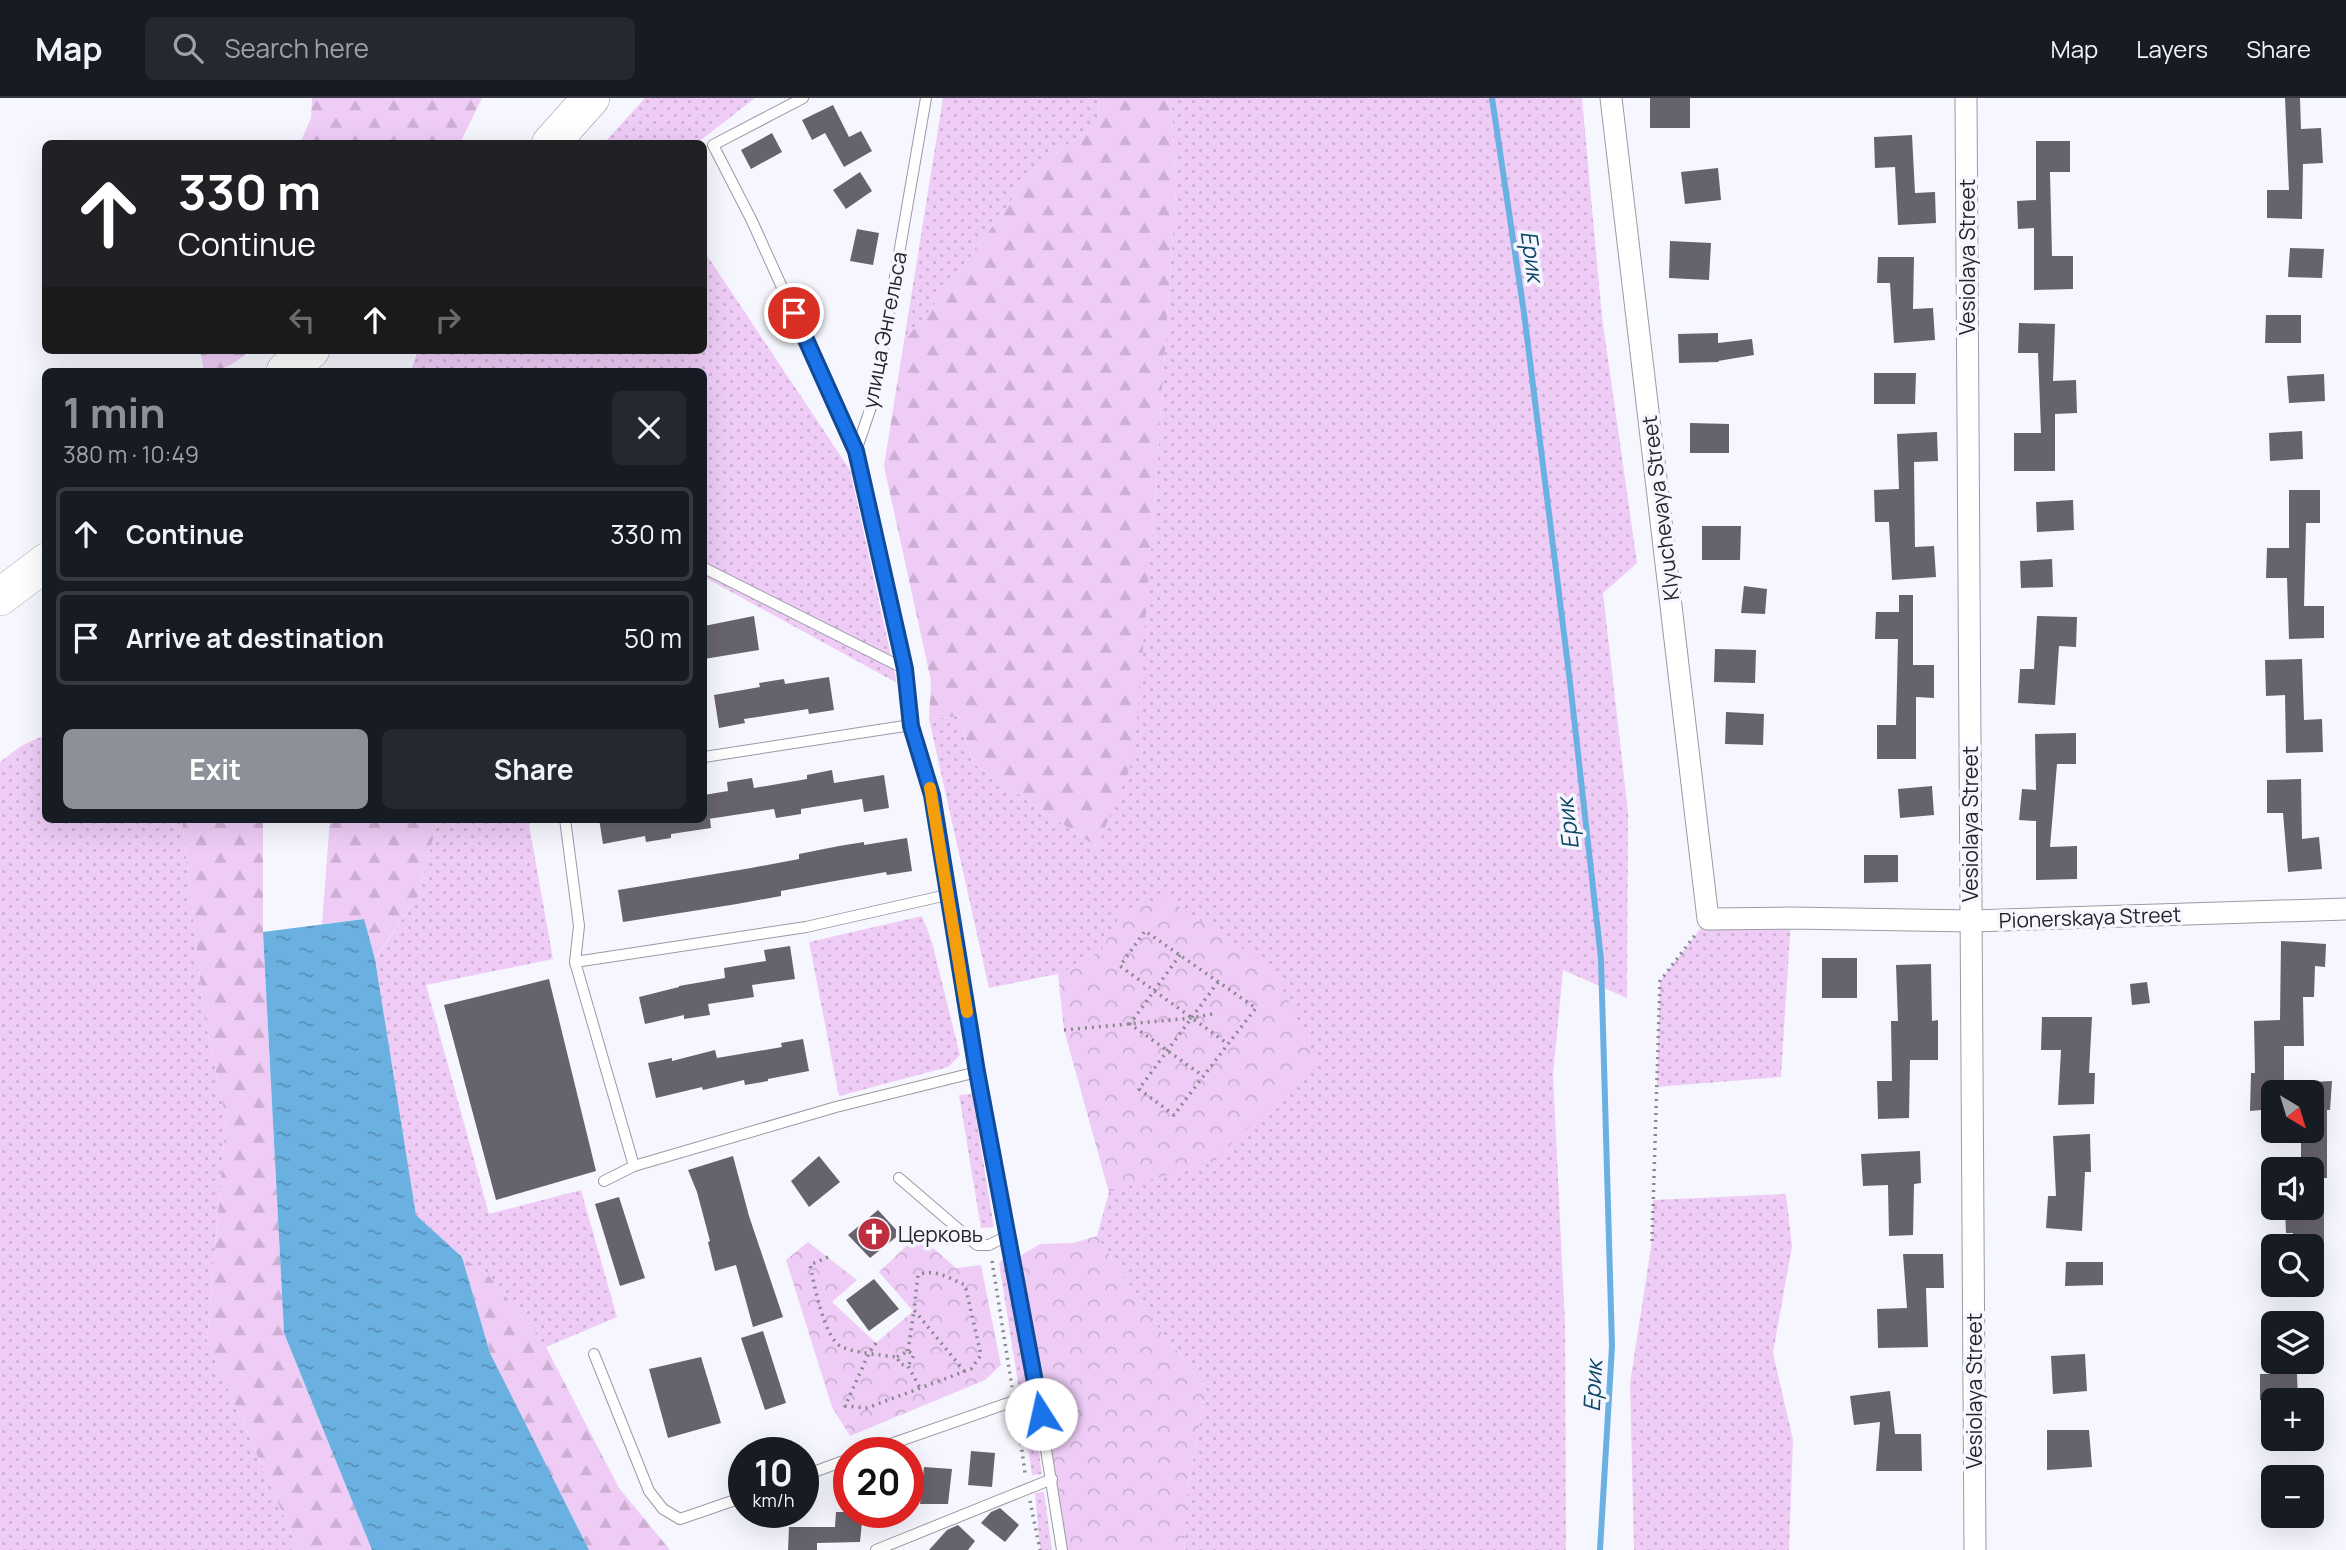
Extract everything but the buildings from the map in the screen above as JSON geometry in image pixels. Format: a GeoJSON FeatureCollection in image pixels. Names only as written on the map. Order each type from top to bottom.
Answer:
{"type":"FeatureCollection","features":[{"type":"Feature","properties":{"kind":"highway"},"geometry":{"type":"LineString","coordinates":[[554,140],[591,98]]}},
{"type":"Feature","properties":{"kind":"highway"},"geometry":{"type":"LineString","coordinates":[[289,368],[307,354]]}},
{"type":"Feature","properties":{"kind":"highway"},"geometry":{"type":"LineString","coordinates":[[0,597],[42,565]]}},
{"type":"Feature","properties":{"kind":"street","name":"Klyuchevaya Street"},"geometry":{"type":"LineString","coordinates":[[1611,98],[1708,919]]}},
{"type":"Feature","properties":{"kind":"street","name":"Vesiolaya Street"},"geometry":{"type":"LineString","coordinates":[[1966,98],[1975,1550]]}},
{"type":"Feature","properties":{"kind":"street","name":"Pionerskaya Street"},"geometry":{"type":"LineString","coordinates":[[1708,919],[1970,921],[2346,909]]}},
{"type":"Feature","properties":{"kind":"lane"},"geometry":{"type":"LineString","coordinates":[[803,98],[713,145],[752,221],[856,451],[905,669],[911,726],[932,795],[977,1072],[1009,1235],[1062,1550]]}},
{"type":"Feature","properties":{"kind":"lane","name":"улица Энгельса"},"geometry":{"type":"LineString","coordinates":[[856,451],[874,398],[926,98]]}},
{"type":"Feature","properties":{"kind":"lane"},"geometry":{"type":"LineString","coordinates":[[707,570],[905,669]]}},
{"type":"Feature","properties":{"kind":"lane"},"geometry":{"type":"LineString","coordinates":[[707,757],[911,726]]}},
{"type":"Feature","properties":{"kind":"lane"},"geometry":{"type":"LineString","coordinates":[[566,823],[579,926],[575,961],[634,1166]]}},
{"type":"Feature","properties":{"kind":"lane"},"geometry":{"type":"LineString","coordinates":[[575,961],[806,927],[947,895]]}},
{"type":"Feature","properties":{"kind":"lane"},"geometry":{"type":"LineString","coordinates":[[604,1181],[634,1166],[836,1107],[977,1072]]}},
{"type":"Feature","properties":{"kind":"lane"},"geometry":{"type":"LineString","coordinates":[[899,1178],[977,1245],[989,1245],[1009,1235]]}},
{"type":"Feature","properties":{"kind":"lane"},"geometry":{"type":"LineString","coordinates":[[594,1354],[649,1491],[663,1509],[680,1519],[728,1502]]}},
{"type":"Feature","properties":{"kind":"lane"},"geometry":{"type":"LineString","coordinates":[[912,1437],[1037,1393]]}},
{"type":"Feature","properties":{"kind":"lane"},"geometry":{"type":"LineString","coordinates":[[876,1550],[1052,1479]]}},
{"type":"Feature","properties":{"kind":"path"},"geometry":{"type":"LineString","coordinates":[[1652,1241],[1660,981],[1708,919]]}},
{"type":"Feature","properties":{"kind":"path"},"geometry":{"type":"LineString","coordinates":[[1218,982],[1192,1018],[1139,1090],[1174,1115],[1256,1008],[1145,931],[1119,966],[1192,1018],[1228,1044]]}},
{"type":"Feature","properties":{"kind":"path"},"geometry":{"type":"LineString","coordinates":[[1130,1024],[1180,955]]}},
{"type":"Feature","properties":{"kind":"path"},"geometry":{"type":"LineString","coordinates":[[1064,1030],[1192,1018],[1217,1013]]}},
{"type":"Feature","properties":{"kind":"path"},"geometry":{"type":"LineString","coordinates":[[1130,1024],[1203,1076]]}},
{"type":"Feature","properties":{"kind":"path"},"geometry":{"type":"LineString","coordinates":[[828,1257],[810,1265],[815,1291],[831,1335],[840,1346],[897,1357],[908,1351]]}},
{"type":"Feature","properties":{"kind":"path"},"geometry":{"type":"LineString","coordinates":[[876,1343],[845,1406],[867,1408],[971,1369],[981,1355],[965,1285],[935,1272],[918,1275],[908,1351]]}},
{"type":"Feature","properties":{"kind":"path"},"geometry":{"type":"LineString","coordinates":[[914,1310],[965,1372]]}},
{"type":"Feature","properties":{"kind":"path"},"geometry":{"type":"LineString","coordinates":[[908,1351],[914,1355],[908,1366]]}},
{"type":"Feature","properties":{"kind":"path"},"geometry":{"type":"LineString","coordinates":[[897,1357],[900,1364],[908,1366],[920,1388]]}},
{"type":"Feature","properties":{"kind":"green space"},"geometry":{"type":"Polygon","coordinates":[[[312,98],[482,98],[461,140],[301,140],[311,118],[312,98]]]}},
{"type":"Feature","properties":{"kind":"green space"},"geometry":{"type":"Polygon","coordinates":[[[645,98],[755,98],[701,140],[607,140],[645,98]]]}},
{"type":"Feature","properties":{"kind":"green space"},"geometry":{"type":"Polygon","coordinates":[[[943,98],[1098,98],[1099,122],[1035,168],[944,293],[904,341],[943,98]]]}},
{"type":"Feature","properties":{"kind":"green space"},"geometry":{"type":"Polygon","coordinates":[[[1098,98],[1171,98],[1176,188],[1134,758],[1097,847],[974,764],[959,716],[929,719],[931,681],[884,466],[904,341],[944,293],[1035,168],[1099,122],[1098,98]]]}},
{"type":"Feature","properties":{"kind":"green space"},"geometry":{"type":"Polygon","coordinates":[[[1171,98],[1582,98],[1602,317],[1637,563],[1603,593],[1628,812],[1627,998],[1563,970],[1553,1075],[1565,1323],[1566,1550],[1184,1550],[1187,1494],[1206,1388],[1150,1317],[1097,1236],[1109,1192],[1068,1042],[1103,970],[1057,974],[989,988],[929,719],[959,716],[974,764],[1097,847],[1152,539],[1176,188],[1171,98]]]}},
{"type":"Feature","properties":{"kind":"green space"},"geometry":{"type":"Polygon","coordinates":[[[707,256],[850,470],[897,683],[707,579],[707,368],[412,368],[417,354],[707,354],[707,256]]]}},
{"type":"Feature","properties":{"kind":"green space"},"geometry":{"type":"Polygon","coordinates":[[[201,354],[246,354],[222,368],[203,368],[201,354]]]}},
{"type":"Feature","properties":{"kind":"green space"},"geometry":{"type":"Polygon","coordinates":[[[42,736],[42,823],[182,823],[204,1015],[226,1119],[207,1341],[299,1550],[0,1550],[0,762],[21,746],[42,736]]]}},
{"type":"Feature","properties":{"kind":"green space"},"geometry":{"type":"Polygon","coordinates":[[[182,823],[263,823],[263,932],[284,1333],[372,1550],[299,1550],[207,1341],[226,1119],[204,1015],[182,823]]]}},
{"type":"Feature","properties":{"kind":"green space"},"geometry":{"type":"Polygon","coordinates":[[[330,823],[437,823],[418,896],[375,958],[363,919],[322,924],[330,823]]]}},
{"type":"Feature","properties":{"kind":"green space"},"geometry":{"type":"Polygon","coordinates":[[[437,823],[529,823],[553,959],[426,985],[489,1214],[581,1190],[617,1317],[546,1347],[490,1277],[462,1257],[416,1215],[375,959],[418,896],[437,823]]]}},
{"type":"Feature","properties":{"kind":"green space"},"geometry":{"type":"Polygon","coordinates":[[[1166,898],[1273,969],[1318,1062],[1212,1162],[1109,1192],[1064,1030],[1058,974],[1100,953],[1123,910],[1166,898]]]}},
{"type":"Feature","properties":{"kind":"green space"},"geometry":{"type":"Polygon","coordinates":[[[922,916],[932,942],[960,1055],[948,1067],[839,1096],[809,942],[922,916]]]}},
{"type":"Feature","properties":{"kind":"green space"},"geometry":{"type":"Polygon","coordinates":[[[1791,918],[1781,1077],[1657,1087],[1660,981],[1708,919],[1791,918]]]}},
{"type":"Feature","properties":{"kind":"green space"},"geometry":{"type":"Polygon","coordinates":[[[972,1094],[994,1227],[981,1228],[959,1095],[972,1094]]]}},
{"type":"Feature","properties":{"kind":"green space"},"geometry":{"type":"Polygon","coordinates":[[[1786,1194],[1792,1246],[1773,1353],[1793,1440],[1789,1550],[1634,1550],[1630,1383],[1652,1241],[1653,1200],[1786,1194]]]}},
{"type":"Feature","properties":{"kind":"green space"},"geometry":{"type":"Polygon","coordinates":[[[918,1235],[956,1268],[981,1265],[1001,1365],[985,1380],[850,1436],[832,1407],[786,1260],[808,1242],[857,1280],[832,1302],[876,1343],[913,1311],[879,1272],[918,1235]]]}},
{"type":"Feature","properties":{"kind":"green space"},"geometry":{"type":"Polygon","coordinates":[[[1097,1236],[1150,1317],[1206,1388],[1187,1494],[1184,1550],[1062,1550],[1013,1260],[1040,1244],[1073,1243],[1097,1236]]]}},
{"type":"Feature","properties":{"kind":"green space"},"geometry":{"type":"Polygon","coordinates":[[[1006,1256],[1029,1382],[1019,1389],[999,1263],[1006,1256]]]}},
{"type":"Feature","properties":{"kind":"green space"},"geometry":{"type":"Polygon","coordinates":[[[462,1257],[490,1277],[546,1347],[619,1488],[670,1550],[589,1550],[490,1353],[462,1257]]]}},
{"type":"Feature","properties":{"kind":"green space"},"geometry":{"type":"Polygon","coordinates":[[[1032,1401],[1042,1474],[1032,1475],[1022,1406],[1032,1401]]]}},
{"type":"Feature","properties":{"kind":"green space"},"geometry":{"type":"Polygon","coordinates":[[[1044,1492],[1052,1550],[1040,1550],[1035,1493],[1044,1492]]]}},
{"type":"Feature","properties":{"kind":"water"},"geometry":{"type":"Polygon","coordinates":[[[364,919],[375,959],[416,1215],[462,1257],[490,1353],[589,1550],[372,1550],[284,1333],[263,932],[364,919]]]}},
{"type":"Feature","properties":{"kind":"waterway","name":"Ерик"},"geometry":{"type":"LineString","coordinates":[[1492,98],[1524,313],[1601,959],[1612,1346],[1600,1550]]}},
{"type":"Feature","properties":{"kind":"slow traffic"},"geometry":{"type":"LineString","coordinates":[[930,788],[967,1012]]}},
{"type":"Feature","properties":{"kind":"place","name":"Церковь"},"geometry":{"type":"Point","coordinates":[874,1234]}},
{"type":"Feature","properties":{"kind":"route"},"geometry":{"type":"LineString","coordinates":[[794,313],[856,451],[899,642],[905,669],[911,726],[932,795],[977,1072],[1041,1414]]}}]}
